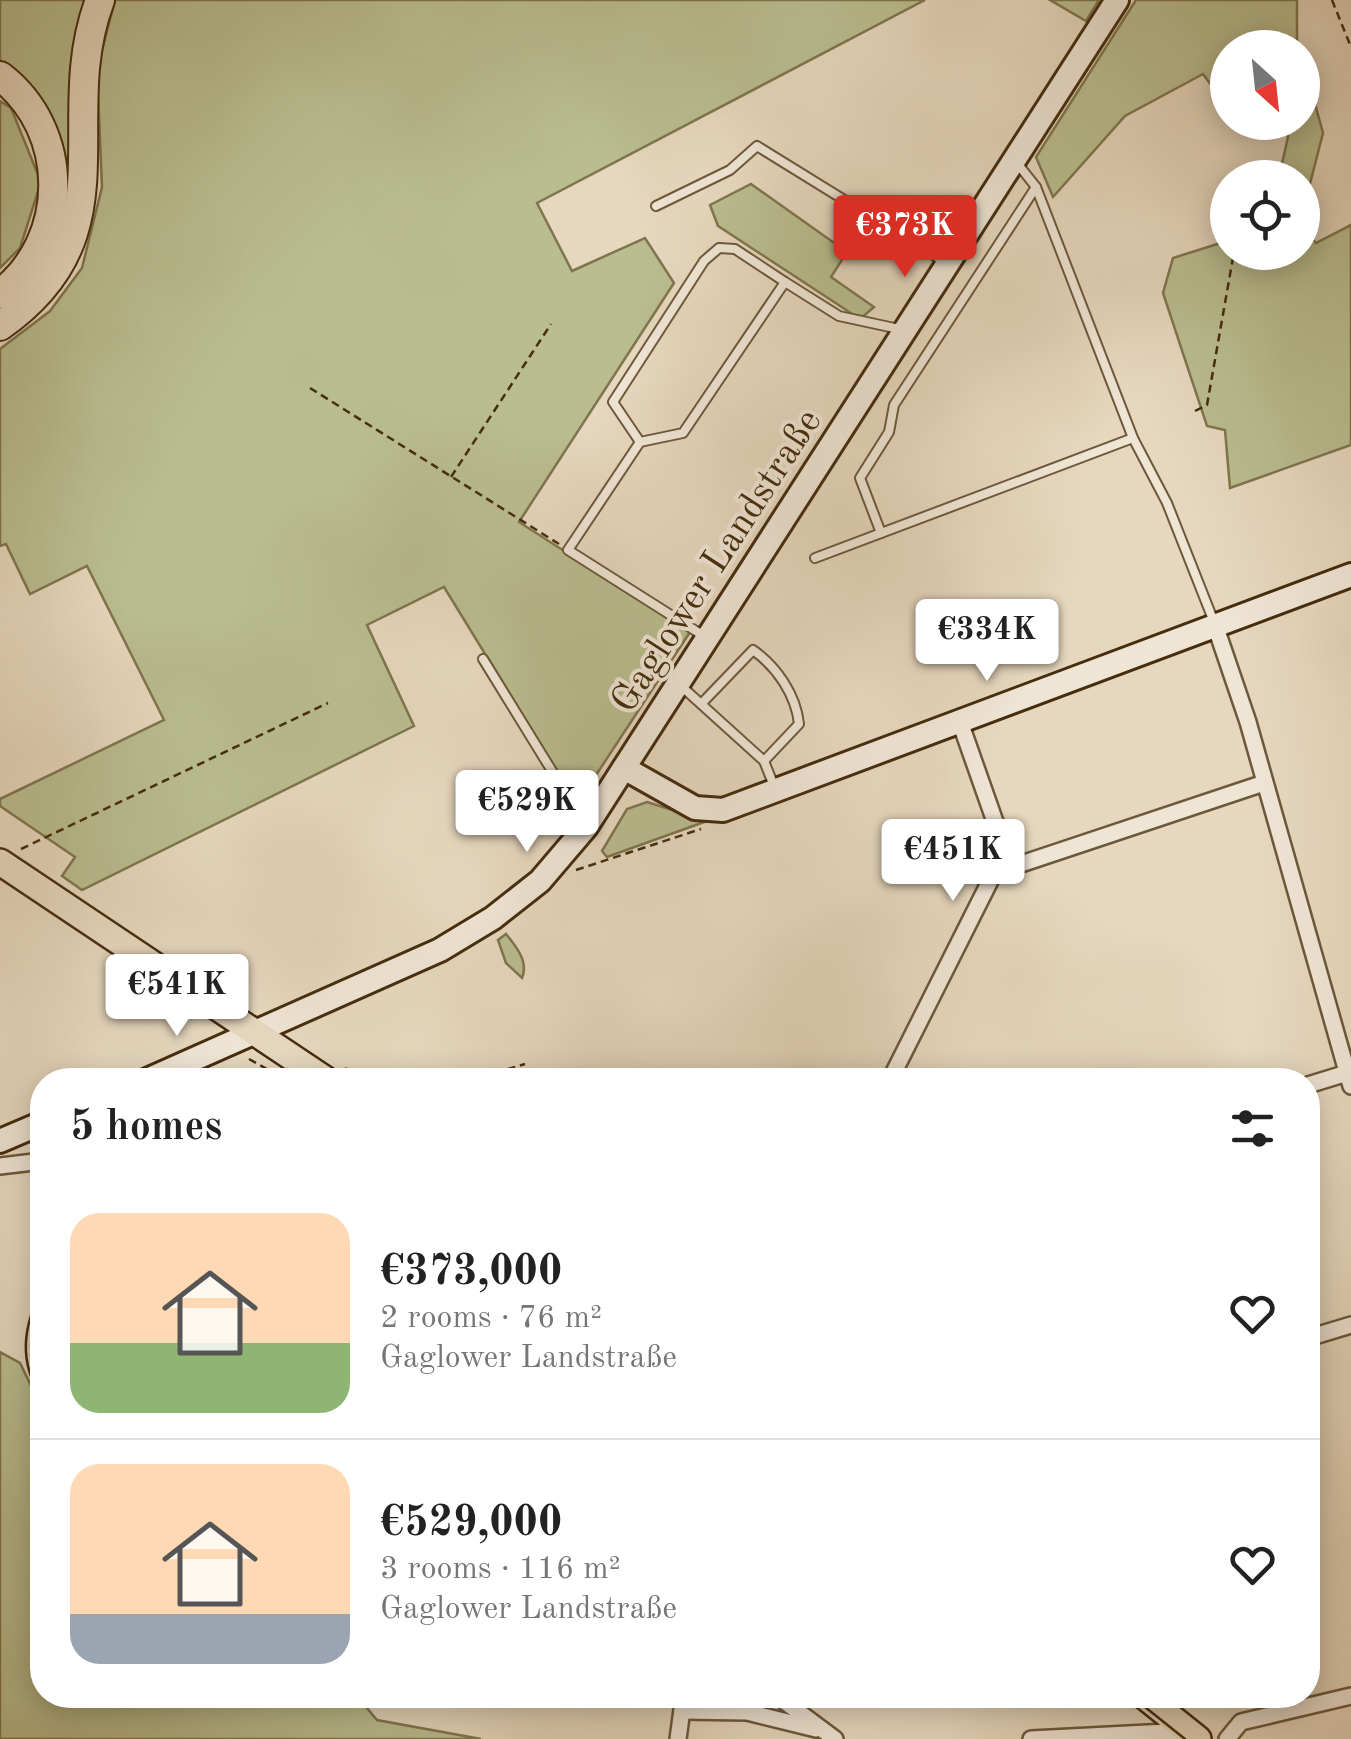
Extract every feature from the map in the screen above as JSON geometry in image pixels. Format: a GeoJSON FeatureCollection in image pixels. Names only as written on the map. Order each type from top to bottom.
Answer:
{"type":"FeatureCollection","features":[{"type":"Feature","properties":{"kind":"highway"},"geometry":{"type":"LineString","coordinates":[[0,326],[39,293],[73,238],[85,163],[84,64],[100,0]]}},
{"type":"Feature","properties":{"kind":"highway"},"geometry":{"type":"LineString","coordinates":[[0,76],[21,94],[38,119],[48,142],[54,187],[43,240],[30,264],[0,294]]}},
{"type":"Feature","properties":{"kind":"main road","name":"Gaglower Landstraße"},"geometry":{"type":"LineString","coordinates":[[176,1068],[440,950],[493,918],[540,881],[586,827],[1117,0]]}},
{"type":"Feature","properties":{"kind":"main road"},"geometry":{"type":"LineString","coordinates":[[624,768],[695,808],[723,810],[1351,575]]}},
{"type":"Feature","properties":{"kind":"main road"},"geometry":{"type":"LineString","coordinates":[[5,858],[309,1068]]}},
{"type":"Feature","properties":{"kind":"main road"},"geometry":{"type":"LineString","coordinates":[[0,1141],[30,1128]]}},
{"type":"Feature","properties":{"kind":"main road"},"geometry":{"type":"LineString","coordinates":[[1160,1708],[1193,1735]]}},
{"type":"Feature","properties":{"kind":"street"},"geometry":{"type":"LineString","coordinates":[[1216,628],[1349,1080],[1320,1084]]}},
{"type":"Feature","properties":{"kind":"street"},"geometry":{"type":"LineString","coordinates":[[896,1068],[994,873],[999,832],[960,722]]}},
{"type":"Feature","properties":{"kind":"street"},"geometry":{"type":"LineString","coordinates":[[994,873],[1264,783]]}},
{"type":"Feature","properties":{"kind":"street"},"geometry":{"type":"LineString","coordinates":[[0,1166],[30,1162]]}},
{"type":"Feature","properties":{"kind":"street"},"geometry":{"type":"LineString","coordinates":[[1320,1334],[1351,1325]]}},
{"type":"Feature","properties":{"kind":"street"},"geometry":{"type":"LineString","coordinates":[[1320,1703],[1351,1696]]}},
{"type":"Feature","properties":{"kind":"street"},"geometry":{"type":"LineString","coordinates":[[678,1739],[682,1708]]}},
{"type":"Feature","properties":{"kind":"street"},"geometry":{"type":"LineString","coordinates":[[719,1708],[816,1729]]}},
{"type":"Feature","properties":{"kind":"street"},"geometry":{"type":"LineString","coordinates":[[791,1708],[835,1739]]}},
{"type":"Feature","properties":{"kind":"street"},"geometry":{"type":"LineString","coordinates":[[1228,1739],[1241,1722],[1300,1708]]}},
{"type":"Feature","properties":{"kind":"street"},"geometry":{"type":"LineString","coordinates":[[1030,1739],[1193,1735]]}},
{"type":"Feature","properties":{"kind":"lane"},"geometry":{"type":"LineString","coordinates":[[656,206],[730,170],[756,146],[947,264]]}},
{"type":"Feature","properties":{"kind":"lane"},"geometry":{"type":"LineString","coordinates":[[1014,160],[1024,167],[1036,188],[1133,438],[1167,502],[1216,628]]}},
{"type":"Feature","properties":{"kind":"lane"},"geometry":{"type":"LineString","coordinates":[[881,533],[860,478],[890,432],[894,405],[1036,188]]}},
{"type":"Feature","properties":{"kind":"lane"},"geometry":{"type":"LineString","coordinates":[[640,442],[613,402],[704,261],[719,248],[736,248],[839,316],[904,330]]}},
{"type":"Feature","properties":{"kind":"lane"},"geometry":{"type":"LineString","coordinates":[[707,638],[568,550],[640,442],[683,433],[784,282]]}},
{"type":"Feature","properties":{"kind":"lane"},"geometry":{"type":"LineString","coordinates":[[815,558],[1133,438]]}},
{"type":"Feature","properties":{"kind":"lane"},"geometry":{"type":"LineString","coordinates":[[703,702],[752,650],[767,660],[796,703],[798,724],[764,761]]}},
{"type":"Feature","properties":{"kind":"lane"},"geometry":{"type":"LineString","coordinates":[[483,659],[586,827]]}},
{"type":"Feature","properties":{"kind":"lane"},"geometry":{"type":"LineString","coordinates":[[678,683],[764,761],[776,790]]}},
{"type":"Feature","properties":{"kind":"path"},"geometry":{"type":"LineString","coordinates":[[1332,0],[1351,48]]}},
{"type":"Feature","properties":{"kind":"path"},"geometry":{"type":"LineString","coordinates":[[1194,412],[1207,405],[1212,357],[1230,270]]}},
{"type":"Feature","properties":{"kind":"path"},"geometry":{"type":"LineString","coordinates":[[450,478],[551,324]]}},
{"type":"Feature","properties":{"kind":"path"},"geometry":{"type":"LineString","coordinates":[[310,388],[568,550]]}},
{"type":"Feature","properties":{"kind":"path"},"geometry":{"type":"LineString","coordinates":[[5,858],[328,703]]}},
{"type":"Feature","properties":{"kind":"path"},"geometry":{"type":"LineString","coordinates":[[540,881],[717,823],[723,810]]}},
{"type":"Feature","properties":{"kind":"path"},"geometry":{"type":"LineString","coordinates":[[233,1058],[251,1059],[266,1068]]}},
{"type":"Feature","properties":{"kind":"path"},"geometry":{"type":"LineString","coordinates":[[512,1068],[526,1064]]}},
{"type":"Feature","properties":{"kind":"green space"},"geometry":{"type":"Polygon","coordinates":[[[0,0],[85,0],[70,73],[73,184],[67,184],[46,115],[27,86],[0,62],[0,0]]]}},
{"type":"Feature","properties":{"kind":"green space"},"geometry":{"type":"Polygon","coordinates":[[[115,0],[925,0],[537,203],[572,271],[645,238],[674,283],[519,522],[690,632],[577,804],[444,587],[367,625],[414,726],[82,890],[62,876],[75,857],[0,806],[0,799],[164,720],[87,566],[30,594],[6,544],[0,546],[0,349],[50,311],[82,268],[102,187],[97,70],[115,0]]]}},
{"type":"Feature","properties":{"kind":"green space"},"geometry":{"type":"Polygon","coordinates":[[[1050,0],[1099,0],[1086,21],[1050,0]]]}},
{"type":"Feature","properties":{"kind":"green space"},"geometry":{"type":"Polygon","coordinates":[[[1136,0],[1297,0],[1297,30],[1210,30],[1210,83],[1203,74],[1125,116],[1053,197],[1036,157],[1136,0]]]}},
{"type":"Feature","properties":{"kind":"green space"},"geometry":{"type":"Polygon","coordinates":[[[0,101],[11,108],[41,182],[20,248],[0,268],[0,101]]]}},
{"type":"Feature","properties":{"kind":"green space"},"geometry":{"type":"Polygon","coordinates":[[[1320,122],[1323,133],[1316,160],[1283,160],[1287,140],[1320,140],[1320,122]]]}},
{"type":"Feature","properties":{"kind":"green space"},"geometry":{"type":"Polygon","coordinates":[[[751,184],[847,252],[831,277],[874,307],[860,319],[718,226],[710,205],[751,184]]]}},
{"type":"Feature","properties":{"kind":"green space"},"geometry":{"type":"Polygon","coordinates":[[[1351,225],[1351,445],[1230,488],[1225,430],[1207,426],[1163,293],[1173,258],[1210,246],[1210,270],[1320,270],[1320,241],[1351,225]]]}},
{"type":"Feature","properties":{"kind":"green space"},"geometry":{"type":"Polygon","coordinates":[[[647,802],[707,821],[607,857],[602,851],[627,809],[647,802]]]}},
{"type":"Feature","properties":{"kind":"green space"},"geometry":{"type":"Polygon","coordinates":[[[506,934],[523,960],[522,978],[506,963],[498,940],[506,934]]]}},
{"type":"Feature","properties":{"kind":"green space"},"geometry":{"type":"Polygon","coordinates":[[[0,1352],[20,1363],[30,1383],[30,1708],[367,1708],[377,1720],[481,1739],[0,1739],[0,1352]]]}},
{"type":"Feature","properties":{"kind":"tram line"},"geometry":{"type":"LineString","coordinates":[[30,1320],[26,1344],[30,1374]]}},
{"type":"Feature","properties":{"kind":"tram line"},"geometry":{"type":"LineString","coordinates":[[1146,1708],[1185,1739]]}}]}
